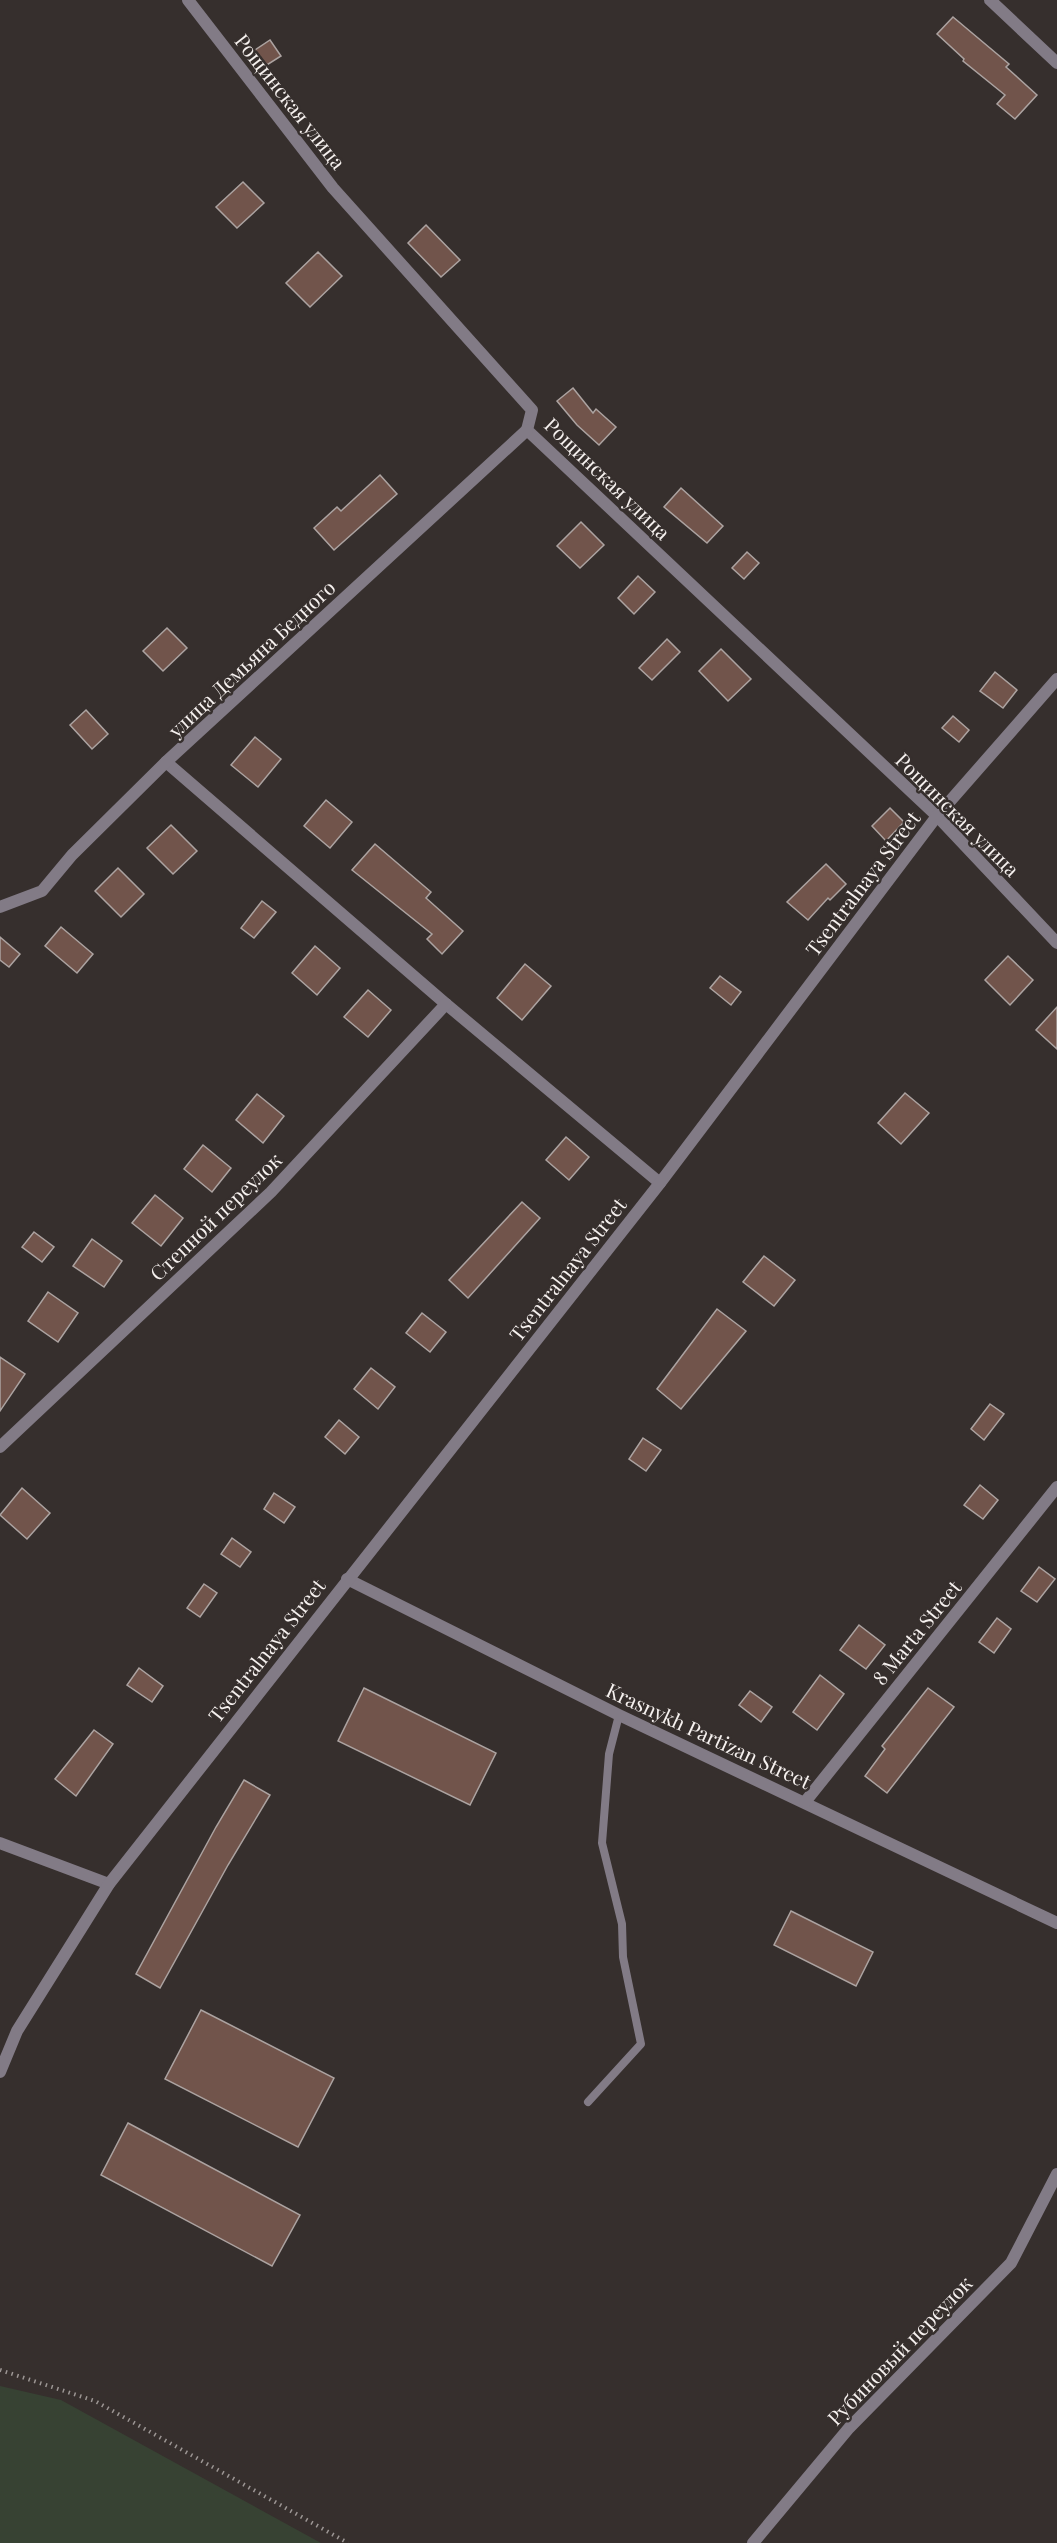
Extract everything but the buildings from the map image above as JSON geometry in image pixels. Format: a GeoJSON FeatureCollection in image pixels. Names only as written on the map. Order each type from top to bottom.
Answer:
{"type":"FeatureCollection","features":[{"type":"Feature","properties":{"kind":"street","name":"Рощинская улица"},"geometry":{"type":"LineString","coordinates":[[188,0],[333,188],[532,410],[527,430],[937,816],[1057,943]]}},
{"type":"Feature","properties":{"kind":"street"},"geometry":{"type":"LineString","coordinates":[[990,0],[1057,63]]}},
{"type":"Feature","properties":{"kind":"street","name":"улица Демьяна Бедного"},"geometry":{"type":"LineString","coordinates":[[0,907],[42,891],[72,855],[166,762],[527,430]]}},
{"type":"Feature","properties":{"kind":"street","name":"Tsentralnaya Street"},"geometry":{"type":"LineString","coordinates":[[0,2072],[16,2031],[109,1884],[660,1183],[937,816],[1057,679]]}},
{"type":"Feature","properties":{"kind":"street"},"geometry":{"type":"LineString","coordinates":[[166,762],[446,1004],[660,1183]]}},
{"type":"Feature","properties":{"kind":"street","name":"Степной переулок"},"geometry":{"type":"LineString","coordinates":[[0,1447],[271,1192],[446,1004]]}},
{"type":"Feature","properties":{"kind":"street","name":"8 Marta Street"},"geometry":{"type":"LineString","coordinates":[[805,1802],[1057,1487]]}},
{"type":"Feature","properties":{"kind":"street","name":"Krasnykh Partizan Street"},"geometry":{"type":"LineString","coordinates":[[347,1579],[619,1715],[1057,1923]]}},
{"type":"Feature","properties":{"kind":"street"},"geometry":{"type":"LineString","coordinates":[[0,1843],[109,1884]]}},
{"type":"Feature","properties":{"kind":"street","name":"Рубиновый переулок"},"geometry":{"type":"LineString","coordinates":[[753,2543],[849,2428],[1011,2262],[1057,2174]]}},
{"type":"Feature","properties":{"kind":"lane"},"geometry":{"type":"LineString","coordinates":[[588,2102],[641,2044],[623,1957],[622,1924],[602,1843],[609,1754],[619,1715]]}},
{"type":"Feature","properties":{"kind":"path"},"geometry":{"type":"LineString","coordinates":[[0,2370],[95,2401],[348,2543]]}},
{"type":"Feature","properties":{"kind":"green space"},"geometry":{"type":"Polygon","coordinates":[[[0,2386],[61,2400],[321,2543],[0,2543],[0,2386]]]}}]}
